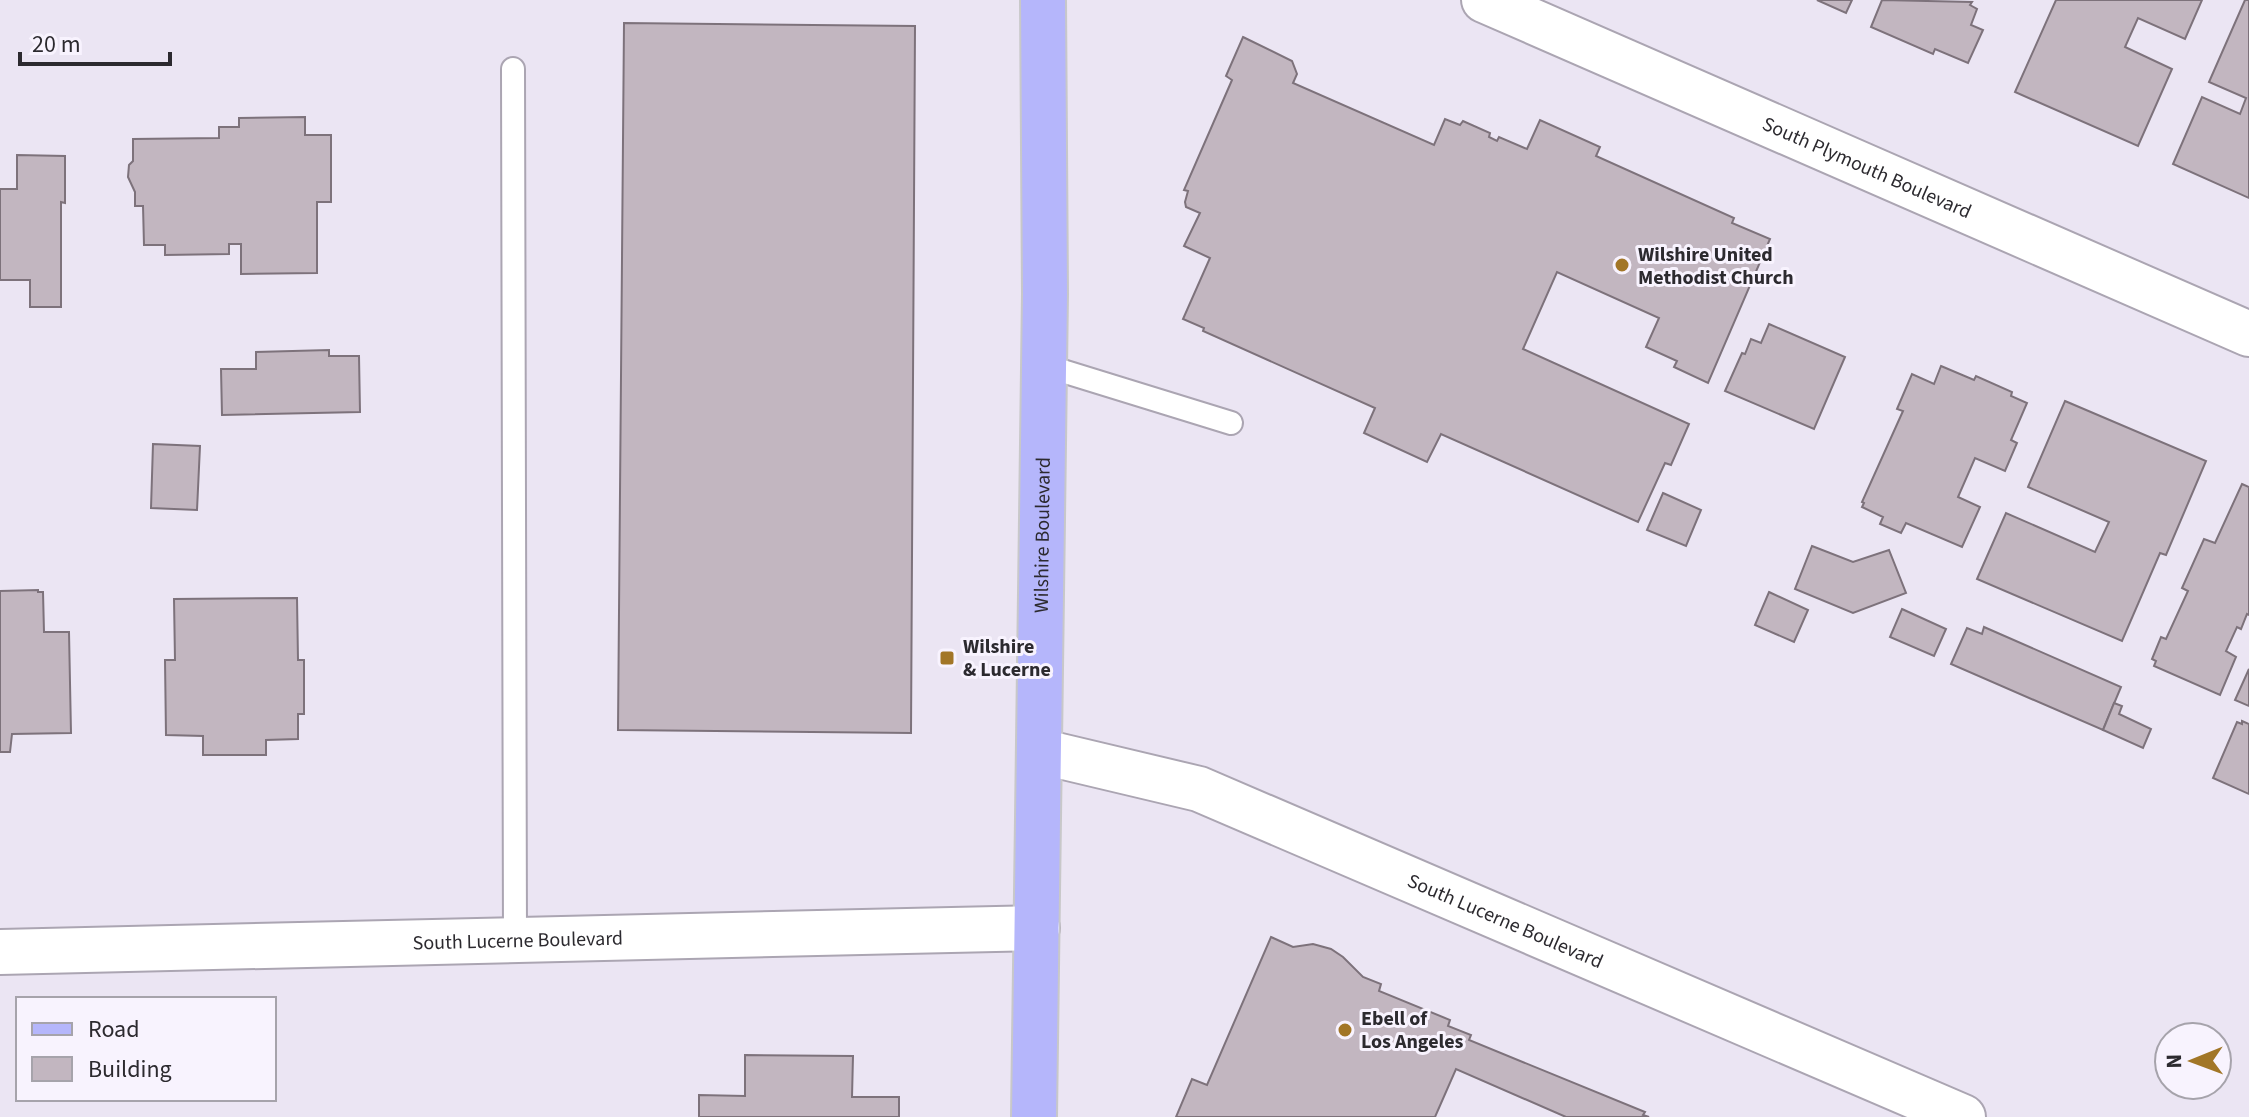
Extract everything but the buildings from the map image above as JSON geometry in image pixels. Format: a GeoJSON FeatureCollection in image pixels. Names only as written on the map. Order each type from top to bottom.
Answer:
{"type":"FeatureCollection","features":[{"type":"Feature","properties":{"kind":"main road","name":"Wilshire Boulevard"},"geometry":{"type":"LineString","coordinates":[[1034,1117],[1043,365],[1043,0]]}},
{"type":"Feature","properties":{"kind":"street","name":"South Plymouth Boulevard"},"geometry":{"type":"LineString","coordinates":[[1484,0],[2249,334]]}},
{"type":"Feature","properties":{"kind":"street","name":"South Lucerne Boulevard"},"geometry":{"type":"LineString","coordinates":[[1039,751],[1199,789],[1963,1117]]}},
{"type":"Feature","properties":{"kind":"street","name":"South Lucerne Boulevard"},"geometry":{"type":"LineString","coordinates":[[0,952],[1037,928]]}},
{"type":"Feature","properties":{"kind":"lane"},"geometry":{"type":"LineString","coordinates":[[513,69],[515,940]]}},
{"type":"Feature","properties":{"kind":"lane"},"geometry":{"type":"LineString","coordinates":[[1043,365],[1231,423]]}},
{"type":"Feature","properties":{"kind":"place","name":"Wilshire United Methodist Church"},"geometry":{"type":"Point","coordinates":[1622,265]}},
{"type":"Feature","properties":{"kind":"place","name":"Wilshire & Lucerne"},"geometry":{"type":"Point","coordinates":[947,658]}},
{"type":"Feature","properties":{"kind":"place","name":"Ebell of Los Angeles"},"geometry":{"type":"Point","coordinates":[1345,1030]}}]}
